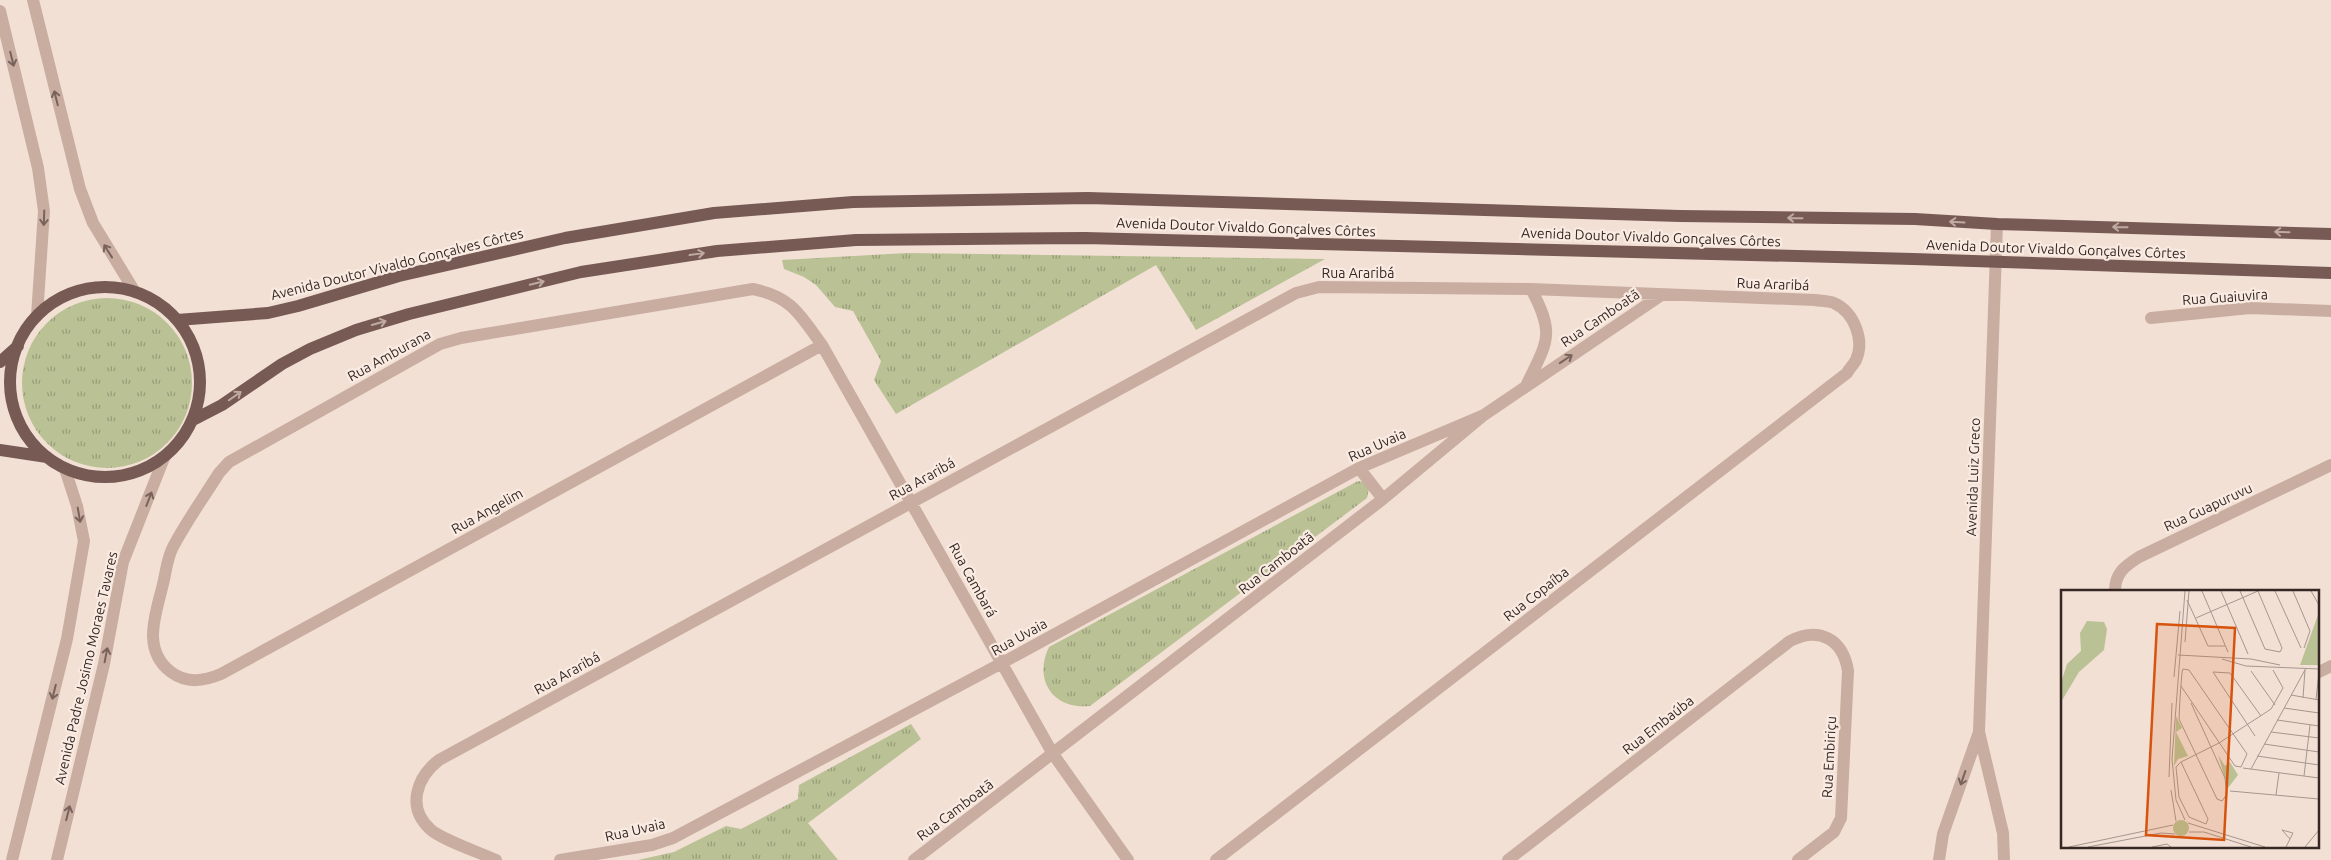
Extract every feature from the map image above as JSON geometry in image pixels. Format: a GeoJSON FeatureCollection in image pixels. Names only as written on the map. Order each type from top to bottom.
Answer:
{"type":"FeatureCollection","features":[{"type":"Feature","properties":{"kind":"main road","name":"Avenida Doutor Vivaldo Gonçalves Côrtes"},"geometry":{"type":"LineString","coordinates":[[177,320],[268,312],[298,306],[399,276],[565,238],[714,213],[853,202],[1088,198],[1699,216],[1915,219],[1997,224],[2331,234]]}},
{"type":"Feature","properties":{"kind":"main road","name":"Avenida Doutor Vivaldo Gonçalves Côrtes"},"geometry":{"type":"LineString","coordinates":[[193,420],[222,406],[282,364],[356,330],[409,314],[581,272],[727,251],[856,240],[1085,238],[1996,262],[2331,273]]}},
{"type":"Feature","properties":{"kind":"main road"},"geometry":{"type":"LineString","coordinates":[[0,362],[18,346],[37,316],[58,300],[82,290],[100,287],[135,292],[158,303],[177,320],[192,342],[199,368],[200,394],[193,420],[176,447],[164,458],[141,471],[116,478],[90,476],[65,469],[47,458],[30,440],[16,411],[11,395],[11,370],[18,346]]}},
{"type":"Feature","properties":{"kind":"main road"},"geometry":{"type":"LineString","coordinates":[[0,450],[47,458]]}},
{"type":"Feature","properties":{"kind":"street"},"geometry":{"type":"LineString","coordinates":[[33,0],[80,189],[93,223],[135,292]]}},
{"type":"Feature","properties":{"kind":"street"},"geometry":{"type":"LineString","coordinates":[[0,12],[38,168],[44,211],[37,316]]}},
{"type":"Feature","properties":{"kind":"street","name":"Avenida Luiz Greco"},"geometry":{"type":"LineString","coordinates":[[1997,224],[1979,732],[2003,834],[2004,860]]}},
{"type":"Feature","properties":{"kind":"street","name":"Rua Araribá"},"geometry":{"type":"LineString","coordinates":[[496,860],[441,837],[430,829],[422,818],[417,805],[417,792],[421,779],[428,768],[439,760],[1296,293],[1319,287],[1531,290],[1815,300],[1834,303],[1846,311],[1855,323],[1859,341]]}},
{"type":"Feature","properties":{"kind":"street","name":"Rua Amburana"},"geometry":{"type":"LineString","coordinates":[[164,667],[156,654],[152,639],[153,623],[172,549],[219,473],[229,462],[422,353],[440,344],[461,338],[736,290],[753,289],[769,292],[784,299],[797,311]]}},
{"type":"Feature","properties":{"kind":"street"},"geometry":{"type":"LineString","coordinates":[[1526,386],[1547,340],[1547,326],[1543,311],[1531,290]]}},
{"type":"Feature","properties":{"kind":"street","name":"Rua Camboatã"},"geometry":{"type":"LineString","coordinates":[[914,860],[1383,499],[1484,415],[1660,296]]}},
{"type":"Feature","properties":{"kind":"street","name":"Rua Guaiuvira"},"geometry":{"type":"LineString","coordinates":[[2151,318],[2250,308],[2331,311]]}},
{"type":"Feature","properties":{"kind":"street","name":"Rua Cambará"},"geometry":{"type":"LineString","coordinates":[[797,311],[822,345],[912,501],[1053,754],[1128,860]]}},
{"type":"Feature","properties":{"kind":"street","name":"Rua Copaíba"},"geometry":{"type":"LineString","coordinates":[[1216,860],[1846,372],[1856,360],[1859,341]]}},
{"type":"Feature","properties":{"kind":"street","name":"Rua Angelim"},"geometry":{"type":"LineString","coordinates":[[164,667],[176,676],[191,681],[207,680],[221,674],[822,345]]}},
{"type":"Feature","properties":{"kind":"street","name":"Rua Uvaia"},"geometry":{"type":"LineString","coordinates":[[560,860],[652,845],[673,838],[1002,663],[1359,468],[1484,415]]}},
{"type":"Feature","properties":{"kind":"street","name":"Avenida Padre Josimo Moraes Tavares"},"geometry":{"type":"LineString","coordinates":[[57,860],[104,664],[123,562],[164,458]]}},
{"type":"Feature","properties":{"kind":"street","name":"Rua Guapuruvu"},"geometry":{"type":"LineString","coordinates":[[2115,590],[2115,580],[2122,568],[2139,557],[2331,465]]}},
{"type":"Feature","properties":{"kind":"street"},"geometry":{"type":"LineString","coordinates":[[1359,468],[1383,499]]}},
{"type":"Feature","properties":{"kind":"street","name":"Avenida Padre Josimo Moraes Tavares"},"geometry":{"type":"LineString","coordinates":[[12,860],[67,639],[84,541],[77,506],[65,469]]}},
{"type":"Feature","properties":{"kind":"street","name":"Rua Embaúba"},"geometry":{"type":"LineString","coordinates":[[1508,860],[1790,641],[1800,636],[1812,634],[1823,636],[1833,641]]}},
{"type":"Feature","properties":{"kind":"street","name":"Rua Embiriçu"},"geometry":{"type":"LineString","coordinates":[[1798,860],[1834,832],[1841,818],[1848,671],[1841,649],[1833,641]]}},
{"type":"Feature","properties":{"kind":"street"},"geometry":{"type":"LineString","coordinates":[[2318,672],[2331,666]]}},
{"type":"Feature","properties":{"kind":"street","name":"Avenida Luiz Greco"},"geometry":{"type":"LineString","coordinates":[[1939,860],[1943,834],[1979,732]]}},
{"type":"Feature","properties":{"kind":"green space"},"geometry":{"type":"Polygon","coordinates":[[[907,253],[1325,259],[1196,330],[1156,265],[896,414],[874,380],[881,361],[853,311],[835,307],[816,285],[804,277],[784,269],[782,260],[907,253]]]}},
{"type":"Feature","properties":{"kind":"green space"},"geometry":{"type":"Polygon","coordinates":[[[115,298],[140,304],[161,317],[173,329],[189,358],[192,383],[191,400],[186,416],[173,437],[161,449],[132,465],[99,468],[74,462],[53,449],[41,437],[25,408],[22,375],[28,350],[41,329],[53,317],[82,301],[115,298]]]}},
{"type":"Feature","properties":{"kind":"green space"},"geometry":{"type":"Polygon","coordinates":[[[1358,481],[1363,482],[1369,489],[1367,498],[1090,706],[1077,706],[1066,703],[1057,698],[1050,690],[1045,681],[1043,671],[1049,647],[1358,481]]]}},
{"type":"Feature","properties":{"kind":"green space"},"geometry":{"type":"Polygon","coordinates":[[[911,724],[921,739],[808,823],[838,860],[638,860],[674,852],[726,826],[741,829],[798,799],[799,785],[911,724]]]}}]}
